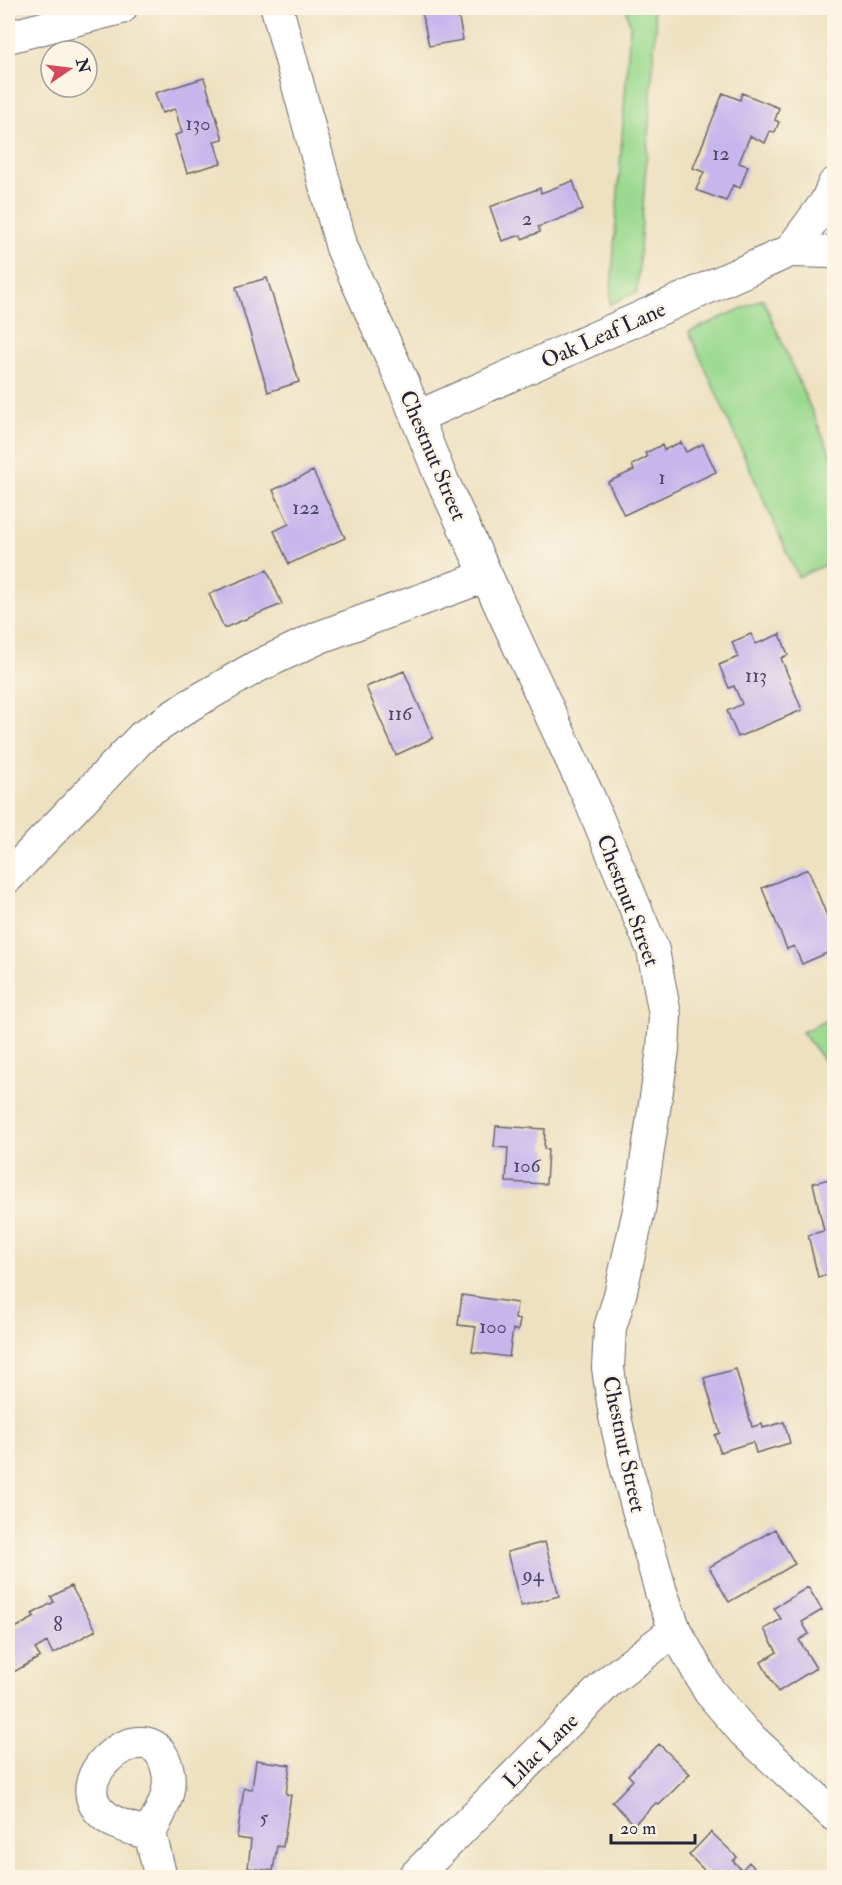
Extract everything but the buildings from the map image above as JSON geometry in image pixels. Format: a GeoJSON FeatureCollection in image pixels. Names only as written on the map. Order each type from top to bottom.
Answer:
{"type":"FeatureCollection","features":[{"type":"Feature","properties":{"kind":"street"},"geometry":{"type":"LineString","coordinates":[[8,37],[121,8]]}},
{"type":"Feature","properties":{"kind":"street","name":"Chestnut Street"},"geometry":{"type":"LineString","coordinates":[[277,8],[342,248],[417,417],[439,473],[625,880],[653,950],[665,1015],[663,1050],[639,1209],[620,1295],[610,1328],[608,1368],[615,1417],[627,1470],[661,1592],[675,1630],[709,1691],[744,1732],[834,1815]]}},
{"type":"Feature","properties":{"kind":"street","name":"Oak Leaf Lane"},"geometry":{"type":"LineString","coordinates":[[790,251],[826,202],[834,184]]}},
{"type":"Feature","properties":{"kind":"street","name":"Oak Leaf Lane"},"geometry":{"type":"LineString","coordinates":[[417,417],[790,251],[834,252]]}},
{"type":"Feature","properties":{"kind":"street"},"geometry":{"type":"LineString","coordinates":[[8,878],[142,736],[190,705],[256,667],[320,637],[486,576]]}},
{"type":"Feature","properties":{"kind":"street","name":"Lilac Lane"},"geometry":{"type":"LineString","coordinates":[[413,1878],[608,1682],[675,1630]]}},
{"type":"Feature","properties":{"kind":"street"},"geometry":{"type":"LineString","coordinates":[[150,1833],[161,1878]]}},
{"type":"Feature","properties":{"kind":"green space"},"geometry":{"type":"Polygon","coordinates":[[[626,8],[652,8],[656,23],[637,292],[610,304],[630,26],[626,8]]]}},
{"type":"Feature","properties":{"kind":"green space"},"geometry":{"type":"Polygon","coordinates":[[[763,299],[834,462],[834,561],[798,577],[689,332],[763,299]]]}},
{"type":"Feature","properties":{"kind":"green space"},"geometry":{"type":"Polygon","coordinates":[[[834,1017],[834,1074],[802,1032],[834,1017]]]}}]}
